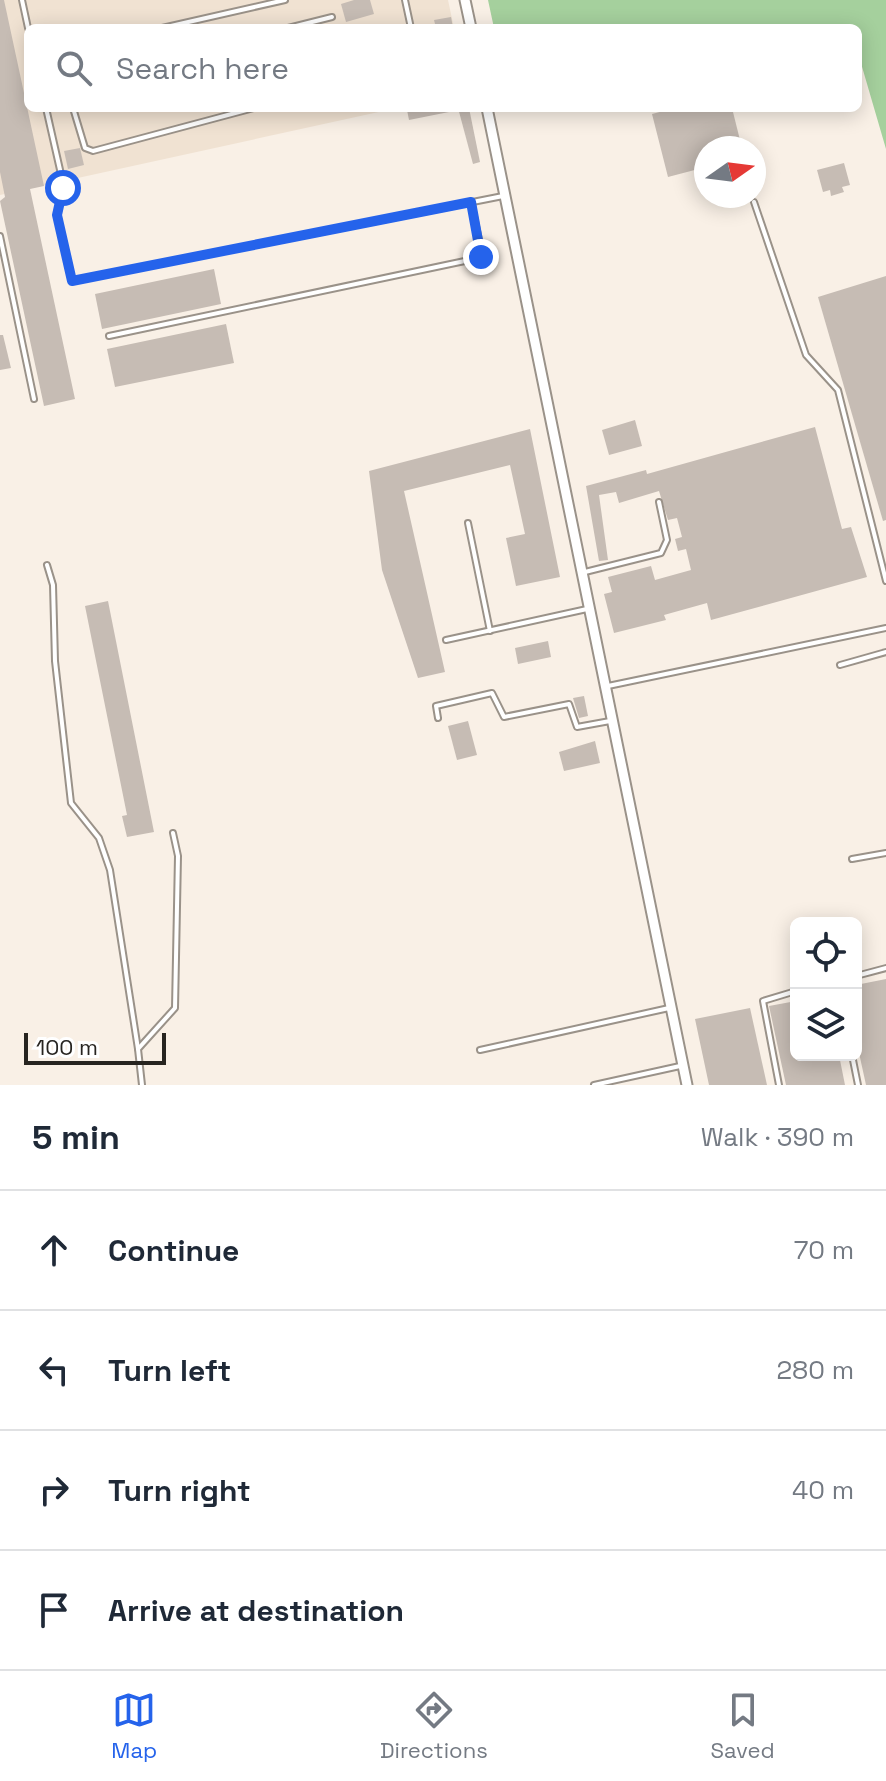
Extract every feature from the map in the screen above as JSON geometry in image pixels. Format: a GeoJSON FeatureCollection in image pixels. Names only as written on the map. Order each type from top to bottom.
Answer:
{"type":"FeatureCollection","features":[{"type":"Feature","properties":{"kind":"street"},"geometry":{"type":"LineString","coordinates":[[465,0],[470,24]]}},
{"type":"Feature","properties":{"kind":"street"},"geometry":{"type":"LineString","coordinates":[[488,112],[687,1085]]}},
{"type":"Feature","properties":{"kind":"lane"},"geometry":{"type":"LineString","coordinates":[[22,0],[27,24]]}},
{"type":"Feature","properties":{"kind":"lane"},"geometry":{"type":"LineString","coordinates":[[180,24],[285,0]]}},
{"type":"Feature","properties":{"kind":"lane"},"geometry":{"type":"LineString","coordinates":[[405,0],[410,24]]}},
{"type":"Feature","properties":{"kind":"lane"},"geometry":{"type":"LineString","coordinates":[[304,24],[332,17]]}},
{"type":"Feature","properties":{"kind":"lane"},"geometry":{"type":"LineString","coordinates":[[47,112],[63,183],[57,215],[72,281],[505,196]]}},
{"type":"Feature","properties":{"kind":"lane"},"geometry":{"type":"LineString","coordinates":[[74,112],[85,148],[93,151],[239,112]]}},
{"type":"Feature","properties":{"kind":"lane"},"geometry":{"type":"LineString","coordinates":[[109,336],[479,258],[482,254],[471,202]]}},
{"type":"Feature","properties":{"kind":"lane"},"geometry":{"type":"LineString","coordinates":[[756,208],[806,355],[838,390],[886,581]]}},
{"type":"Feature","properties":{"kind":"lane"},"geometry":{"type":"LineString","coordinates":[[0,236],[34,399]]}},
{"type":"Feature","properties":{"kind":"lane"},"geometry":{"type":"LineString","coordinates":[[582,572],[661,553],[667,540],[659,502]]}},
{"type":"Feature","properties":{"kind":"lane"},"geometry":{"type":"LineString","coordinates":[[468,523],[490,631]]}},
{"type":"Feature","properties":{"kind":"lane"},"geometry":{"type":"LineString","coordinates":[[47,565],[53,585],[55,661],[71,803],[99,838],[110,870],[142,1085]]}},
{"type":"Feature","properties":{"kind":"lane"},"geometry":{"type":"LineString","coordinates":[[446,640],[590,609]]}},
{"type":"Feature","properties":{"kind":"lane"},"geometry":{"type":"LineString","coordinates":[[606,687],[886,628]]}},
{"type":"Feature","properties":{"kind":"lane"},"geometry":{"type":"LineString","coordinates":[[840,665],[886,652]]}},
{"type":"Feature","properties":{"kind":"lane"},"geometry":{"type":"LineString","coordinates":[[438,718],[436,706],[492,693],[504,717],[569,704],[577,727],[612,721]]}},
{"type":"Feature","properties":{"kind":"lane"},"geometry":{"type":"LineString","coordinates":[[138,1049],[175,1008],[178,871],[173,833]]}},
{"type":"Feature","properties":{"kind":"lane"},"geometry":{"type":"LineString","coordinates":[[852,859],[886,853]]}},
{"type":"Feature","properties":{"kind":"lane"},"geometry":{"type":"LineString","coordinates":[[862,974],[886,968]]}},
{"type":"Feature","properties":{"kind":"lane"},"geometry":{"type":"LineString","coordinates":[[779,1085],[763,1001],[790,993]]}},
{"type":"Feature","properties":{"kind":"lane"},"geometry":{"type":"LineString","coordinates":[[480,1050],[671,1008]]}},
{"type":"Feature","properties":{"kind":"lane"},"geometry":{"type":"LineString","coordinates":[[853,1061],[858,1085]]}},
{"type":"Feature","properties":{"kind":"lane"},"geometry":{"type":"LineString","coordinates":[[594,1085],[683,1065]]}},
{"type":"Feature","properties":{"kind":"shaded area"},"geometry":{"type":"Polygon","coordinates":[[[0,0],[448,0],[453,24],[24,24],[24,112],[379,112],[0,195],[0,0]]]}},
{"type":"Feature","properties":{"kind":"green space"},"geometry":{"type":"Polygon","coordinates":[[[488,0],[886,0],[886,149],[862,67],[862,24],[493,24],[488,0]]]}},
{"type":"Feature","properties":{"kind":"building"},"geometry":{"type":"Polygon","coordinates":[[[0,0],[4,0],[24,93],[24,112],[28,112],[44,186],[30,189],[75,399],[44,406],[0,201],[5,197],[0,172],[0,0]]]}},
{"type":"Feature","properties":{"kind":"building"},"geometry":{"type":"Polygon","coordinates":[[[370,0],[374,14],[346,22],[341,4],[370,0]]]}},
{"type":"Feature","properties":{"kind":"building"},"geometry":{"type":"Polygon","coordinates":[[[451,17],[452,24],[435,24],[434,20],[451,17]]]}},
{"type":"Feature","properties":{"kind":"building"},"geometry":{"type":"Polygon","coordinates":[[[407,112],[449,112],[409,120],[407,112]]]}},
{"type":"Feature","properties":{"kind":"building"},"geometry":{"type":"Polygon","coordinates":[[[459,112],[470,112],[480,162],[473,164],[459,112]]]}},
{"type":"Feature","properties":{"kind":"building"},"geometry":{"type":"Polygon","coordinates":[[[733,112],[739,136],[694,136],[694,170],[668,177],[652,114],[733,112]]]}},
{"type":"Feature","properties":{"kind":"building"},"geometry":{"type":"Polygon","coordinates":[[[80,148],[84,165],[68,169],[64,151],[80,148]]]}},
{"type":"Feature","properties":{"kind":"building"},"geometry":{"type":"Polygon","coordinates":[[[844,163],[850,185],[842,187],[844,192],[831,196],[830,190],[823,192],[817,170],[844,163]]]}},
{"type":"Feature","properties":{"kind":"building"},"geometry":{"type":"Polygon","coordinates":[[[214,269],[221,304],[102,329],[95,294],[214,269]]]}},
{"type":"Feature","properties":{"kind":"building"},"geometry":{"type":"Polygon","coordinates":[[[886,276],[886,520],[883,521],[818,297],[886,276]]]}},
{"type":"Feature","properties":{"kind":"building"},"geometry":{"type":"Polygon","coordinates":[[[226,324],[234,363],[115,387],[107,349],[226,324]]]}},
{"type":"Feature","properties":{"kind":"building"},"geometry":{"type":"Polygon","coordinates":[[[0,335],[3,335],[11,368],[0,370],[0,335]]]}},
{"type":"Feature","properties":{"kind":"building"},"geometry":{"type":"Polygon","coordinates":[[[635,420],[642,446],[609,455],[602,430],[635,420]]]}},
{"type":"Feature","properties":{"kind":"building"},"geometry":{"type":"Polygon","coordinates":[[[815,427],[842,529],[851,527],[867,577],[711,620],[707,603],[664,615],[666,620],[614,633],[604,594],[612,592],[608,577],[651,566],[655,580],[691,570],[686,549],[678,551],[675,539],[682,537],[677,518],[668,520],[659,491],[619,503],[616,492],[599,495],[608,560],[599,561],[586,486],[646,470],[647,474],[815,427]]]}},
{"type":"Feature","properties":{"kind":"building"},"geometry":{"type":"Polygon","coordinates":[[[530,429],[560,577],[516,586],[506,538],[525,534],[510,465],[404,491],[445,672],[418,678],[382,570],[369,471],[530,429]]]}},
{"type":"Feature","properties":{"kind":"building"},"geometry":{"type":"Polygon","coordinates":[[[108,601],[154,832],[127,837],[122,816],[127,815],[85,606],[108,601]]]}},
{"type":"Feature","properties":{"kind":"building"},"geometry":{"type":"Polygon","coordinates":[[[548,641],[551,657],[518,664],[515,648],[548,641]]]}},
{"type":"Feature","properties":{"kind":"building"},"geometry":{"type":"Polygon","coordinates":[[[584,696],[588,716],[579,718],[573,698],[584,696]]]}},
{"type":"Feature","properties":{"kind":"building"},"geometry":{"type":"Polygon","coordinates":[[[468,721],[477,755],[457,760],[448,726],[468,721]]]}},
{"type":"Feature","properties":{"kind":"building"},"geometry":{"type":"Polygon","coordinates":[[[595,741],[600,763],[564,771],[559,752],[595,741]]]}},
{"type":"Feature","properties":{"kind":"building"},"geometry":{"type":"Polygon","coordinates":[[[886,979],[886,1085],[866,1085],[861,1061],[862,984],[886,979]]]}},
{"type":"Feature","properties":{"kind":"building"},"geometry":{"type":"Polygon","coordinates":[[[790,1002],[790,1061],[840,1061],[845,1085],[786,1085],[769,1006],[790,1002]]]}},
{"type":"Feature","properties":{"kind":"building"},"geometry":{"type":"Polygon","coordinates":[[[750,1008],[767,1085],[709,1085],[695,1019],[750,1008]]]}},
{"type":"Feature","properties":{"kind":"route"},"geometry":{"type":"LineString","coordinates":[[63,188],[57,215],[72,281],[471,202],[481,257]]}}]}
